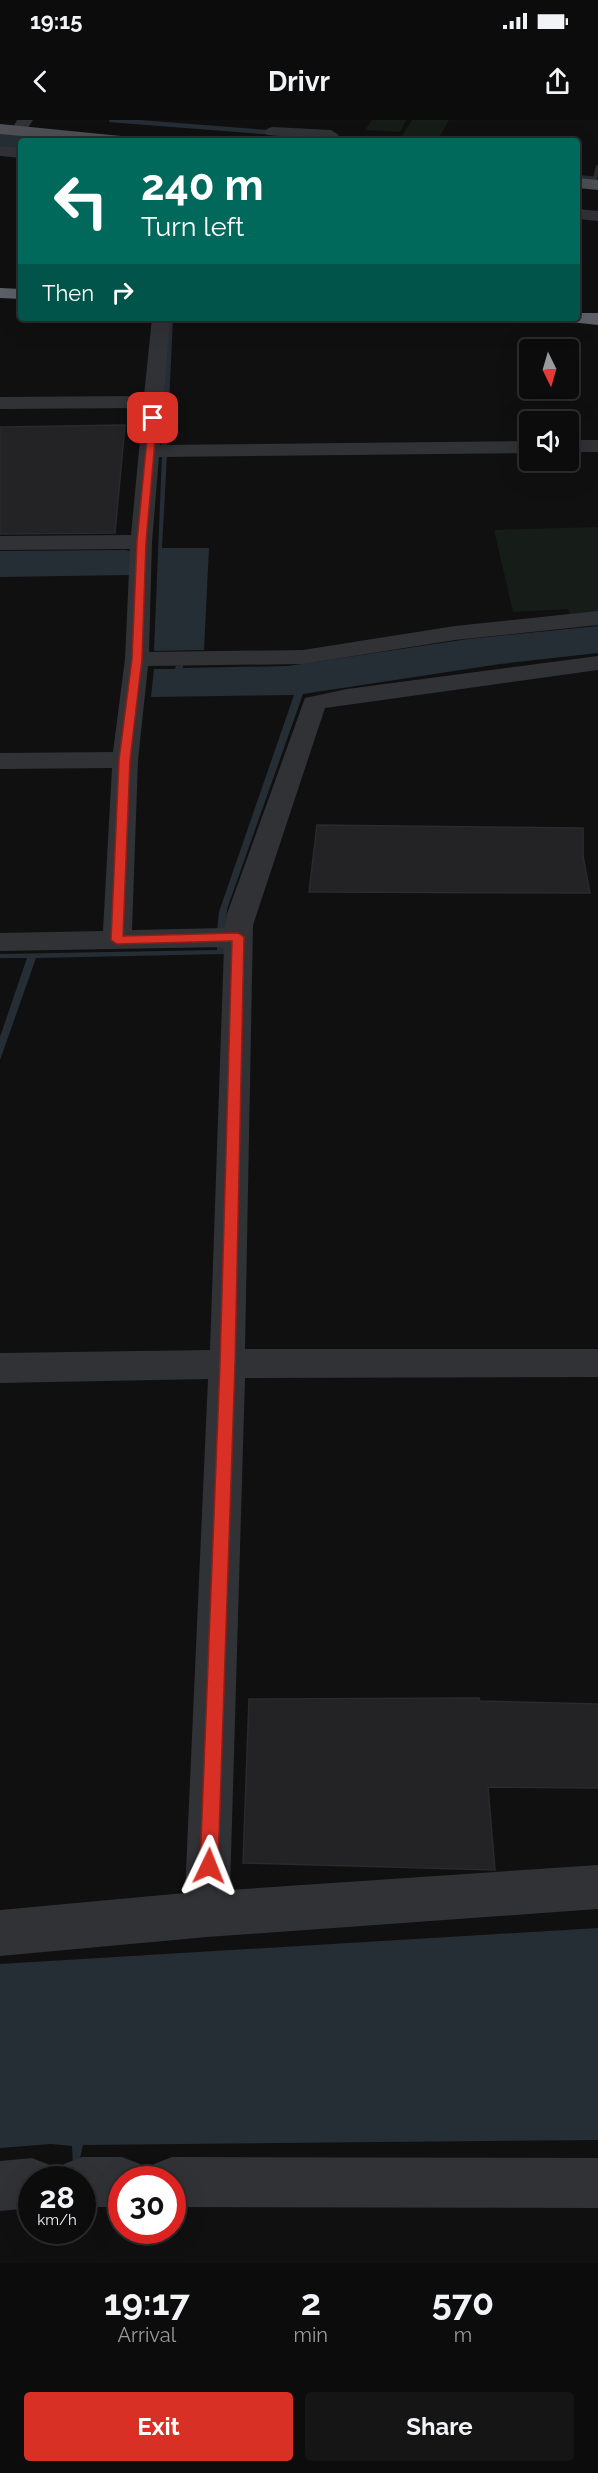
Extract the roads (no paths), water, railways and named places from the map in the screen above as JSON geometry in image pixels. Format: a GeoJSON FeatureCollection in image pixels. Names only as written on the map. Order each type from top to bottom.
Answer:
{"type":"FeatureCollection","features":[{"type":"Feature","properties":{"kind":"highway"},"geometry":{"type":"LineString","coordinates":[[0,286],[18,287]]}},
{"type":"Feature","properties":{"kind":"highway"},"geometry":{"type":"LineString","coordinates":[[0,293],[18,294]]}},
{"type":"Feature","properties":{"kind":"highway"},"geometry":{"type":"LineString","coordinates":[[580,311],[598,311]]}},
{"type":"Feature","properties":{"kind":"highway"},"geometry":{"type":"LineString","coordinates":[[580,318],[598,318]]}},
{"type":"Feature","properties":{"kind":"main road"},"geometry":{"type":"LineString","coordinates":[[0,129],[22,125],[102,138]]}},
{"type":"Feature","properties":{"kind":"main road"},"geometry":{"type":"LineString","coordinates":[[580,183],[598,185]]}},
{"type":"Feature","properties":{"kind":"street"},"geometry":{"type":"LineString","coordinates":[[273,131],[331,135]]}},
{"type":"Feature","properties":{"kind":"street"},"geometry":{"type":"LineString","coordinates":[[580,214],[598,216]]}},
{"type":"Feature","properties":{"kind":"street"},"geometry":{"type":"LineString","coordinates":[[117,940],[125,760],[137,659],[142,545],[161,321]]}},
{"type":"Feature","properties":{"kind":"street"},"geometry":{"type":"LineString","coordinates":[[0,404],[154,402]]}},
{"type":"Feature","properties":{"kind":"street"},"geometry":{"type":"LineString","coordinates":[[579,446],[598,446]]}},
{"type":"Feature","properties":{"kind":"street"},"geometry":{"type":"LineString","coordinates":[[151,450],[519,447]]}},
{"type":"Feature","properties":{"kind":"street"},"geometry":{"type":"LineString","coordinates":[[0,543],[142,545]]}},
{"type":"Feature","properties":{"kind":"street"},"geometry":{"type":"LineString","coordinates":[[137,659],[303,657],[455,633],[598,618]]}},
{"type":"Feature","properties":{"kind":"street"},"geometry":{"type":"LineString","coordinates":[[207,1914],[227,1364],[238,937],[241,914],[314,703],[347,696],[598,663]]}},
{"type":"Feature","properties":{"kind":"street"},"geometry":{"type":"LineString","coordinates":[[0,761],[125,760]]}},
{"type":"Feature","properties":{"kind":"street"},"geometry":{"type":"LineString","coordinates":[[0,942],[238,937]]}},
{"type":"Feature","properties":{"kind":"street"},"geometry":{"type":"LineString","coordinates":[[0,1368],[227,1364],[598,1363]]}},
{"type":"Feature","properties":{"kind":"street"},"geometry":{"type":"LineString","coordinates":[[0,1933],[207,1914],[598,1887]]}},
{"type":"Feature","properties":{"kind":"street"},"geometry":{"type":"LineString","coordinates":[[186,2182],[598,2183]]}},
{"type":"Feature","properties":{"kind":"street"},"geometry":{"type":"LineString","coordinates":[[0,2186],[18,2184]]}},
{"type":"Feature","properties":{"kind":"waterway"},"geometry":{"type":"LineString","coordinates":[[111,120],[265,132]]}},
{"type":"Feature","properties":{"kind":"waterway"},"geometry":{"type":"LineString","coordinates":[[580,177],[595,179],[598,167]]}}]}
